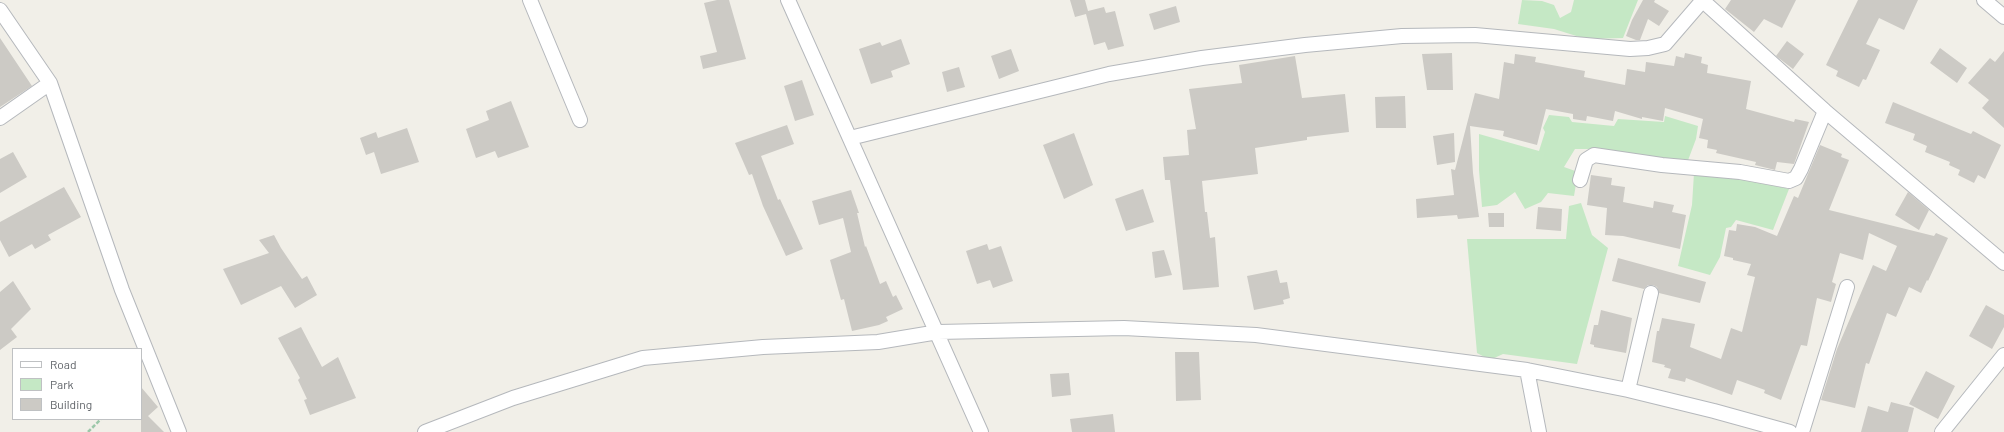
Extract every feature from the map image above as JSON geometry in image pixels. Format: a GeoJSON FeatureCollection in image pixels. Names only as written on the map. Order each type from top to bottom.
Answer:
{"type":"FeatureCollection","features":[{"type":"Feature","properties":{"kind":"street"},"geometry":{"type":"LineString","coordinates":[[530,0],[580,120]]}},
{"type":"Feature","properties":{"kind":"street"},"geometry":{"type":"LineString","coordinates":[[788,0],[938,332],[981,432]]}},
{"type":"Feature","properties":{"kind":"street"},"geometry":{"type":"LineString","coordinates":[[850,138],[1109,74],[1202,58],[1305,45],[1402,36],[1475,35],[1630,49],[1648,48],[1665,44],[1702,0],[1825,111],[2004,263]]}},
{"type":"Feature","properties":{"kind":"street"},"geometry":{"type":"LineString","coordinates":[[1984,0],[2004,17]]}},
{"type":"Feature","properties":{"kind":"street"},"geometry":{"type":"LineString","coordinates":[[0,10],[50,83],[122,290],[179,432]]}},
{"type":"Feature","properties":{"kind":"street"},"geometry":{"type":"LineString","coordinates":[[0,118],[50,83]]}},
{"type":"Feature","properties":{"kind":"street"},"geometry":{"type":"LineString","coordinates":[[1580,180],[1586,160],[1594,155],[1740,172],[1789,181],[1796,178],[1801,169],[1825,111]]}},
{"type":"Feature","properties":{"kind":"street"},"geometry":{"type":"LineString","coordinates":[[1802,432],[1847,287]]}},
{"type":"Feature","properties":{"kind":"street"},"geometry":{"type":"LineString","coordinates":[[1628,390],[1651,293]]}},
{"type":"Feature","properties":{"kind":"street"},"geometry":{"type":"LineString","coordinates":[[425,432],[513,398],[643,358],[763,347],[878,342],[938,332],[1124,328],[1256,334],[1527,370],[1628,390],[1714,410],[1790,432]]}},
{"type":"Feature","properties":{"kind":"street"},"geometry":{"type":"LineString","coordinates":[[1942,432],[2004,355]]}},
{"type":"Feature","properties":{"kind":"street"},"geometry":{"type":"LineString","coordinates":[[1527,370],[1539,432]]}},
{"type":"Feature","properties":{"kind":"path"},"geometry":{"type":"LineString","coordinates":[[88,432],[100,420]]}},
{"type":"Feature","properties":{"kind":"green space"},"geometry":{"type":"Polygon","coordinates":[[[1522,0],[1542,1],[1554,5],[1560,18],[1571,12],[1574,0],[1638,0],[1623,38],[1586,39],[1554,29],[1518,24],[1522,0]]]}},
{"type":"Feature","properties":{"kind":"green space"},"geometry":{"type":"Polygon","coordinates":[[[1549,115],[1569,117],[1572,122],[1614,126],[1618,119],[1664,122],[1665,116],[1698,126],[1696,139],[1687,163],[1592,149],[1575,149],[1564,167],[1578,172],[1574,196],[1548,193],[1541,202],[1525,209],[1515,192],[1497,205],[1482,207],[1479,170],[1479,134],[1539,151],[1545,132],[1543,128],[1549,115]]]}},
{"type":"Feature","properties":{"kind":"green space"},"geometry":{"type":"Polygon","coordinates":[[[1694,173],[1726,174],[1789,189],[1773,230],[1736,220],[1731,227],[1726,228],[1720,257],[1710,275],[1678,266],[1692,205],[1694,173]]]}},
{"type":"Feature","properties":{"kind":"green space"},"geometry":{"type":"Polygon","coordinates":[[[1581,203],[1592,235],[1608,248],[1577,364],[1503,354],[1490,360],[1477,353],[1467,239],[1566,239],[1569,206],[1581,203]]]}},
{"type":"Feature","properties":{"kind":"building"},"geometry":{"type":"Polygon","coordinates":[[[717,0],[729,0],[746,59],[703,69],[700,56],[717,52],[704,3],[717,0]]]}},
{"type":"Feature","properties":{"kind":"building"},"geometry":{"type":"Polygon","coordinates":[[[1070,0],[1085,0],[1088,11],[1104,7],[1106,13],[1115,11],[1124,46],[1108,50],[1105,42],[1094,45],[1086,14],[1075,17],[1070,0]]]}},
{"type":"Feature","properties":{"kind":"building"},"geometry":{"type":"Polygon","coordinates":[[[1643,0],[1655,0],[1654,2],[1669,11],[1659,26],[1648,19],[1640,40],[1636,40],[1626,36],[1632,20],[1643,0]]]}},
{"type":"Feature","properties":{"kind":"building"},"geometry":{"type":"Polygon","coordinates":[[[1731,0],[1796,0],[1782,28],[1764,19],[1754,32],[1725,9],[1731,0]]]}},
{"type":"Feature","properties":{"kind":"building"},"geometry":{"type":"Polygon","coordinates":[[[1858,0],[1918,0],[1904,30],[1879,18],[1866,44],[1880,50],[1866,80],[1863,79],[1859,87],[1836,76],[1838,71],[1826,65],[1858,0]]]}},
{"type":"Feature","properties":{"kind":"building"},"geometry":{"type":"Polygon","coordinates":[[[1176,6],[1180,22],[1154,30],[1149,14],[1176,6]]]}},
{"type":"Feature","properties":{"kind":"building"},"geometry":{"type":"Polygon","coordinates":[[[0,38],[32,86],[0,107],[0,38]]]}},
{"type":"Feature","properties":{"kind":"building"},"geometry":{"type":"Polygon","coordinates":[[[901,39],[910,64],[891,71],[893,77],[871,84],[859,49],[880,42],[882,46],[901,39]]]}},
{"type":"Feature","properties":{"kind":"building"},"geometry":{"type":"Polygon","coordinates":[[[1787,41],[1804,54],[1793,69],[1776,56],[1787,41]]]}},
{"type":"Feature","properties":{"kind":"building"},"geometry":{"type":"Polygon","coordinates":[[[1940,48],[1967,68],[1957,83],[1930,63],[1940,48]]]}},
{"type":"Feature","properties":{"kind":"building"},"geometry":{"type":"Polygon","coordinates":[[[1011,49],[1019,71],[999,79],[991,56],[1011,49]]]}},
{"type":"Feature","properties":{"kind":"building"},"geometry":{"type":"Polygon","coordinates":[[[2004,51],[2004,128],[1982,108],[1989,100],[1968,83],[1990,58],[1995,62],[2004,51]]]}},
{"type":"Feature","properties":{"kind":"building"},"geometry":{"type":"Polygon","coordinates":[[[1452,53],[1453,90],[1427,90],[1422,54],[1452,53]]]}},
{"type":"Feature","properties":{"kind":"building"},"geometry":{"type":"Polygon","coordinates":[[[1685,53],[1702,57],[1701,63],[1708,65],[1707,73],[1751,81],[1746,109],[1794,122],[1795,119],[1809,122],[1794,164],[1777,162],[1775,170],[1755,165],[1756,162],[1716,153],[1717,150],[1707,148],[1708,140],[1699,138],[1703,119],[1665,108],[1663,121],[1642,117],[1642,119],[1615,111],[1613,121],[1587,116],[1586,121],[1573,119],[1573,114],[1546,109],[1537,145],[1503,136],[1504,131],[1470,126],[1473,173],[1479,217],[1458,219],[1457,215],[1417,218],[1416,199],[1454,195],[1451,169],[1455,170],[1475,93],[1499,99],[1504,62],[1514,64],[1515,54],[1536,57],[1535,62],[1585,71],[1584,77],[1625,85],[1627,69],[1645,72],[1646,62],[1674,66],[1676,56],[1684,58],[1685,53]]]}},
{"type":"Feature","properties":{"kind":"building"},"geometry":{"type":"Polygon","coordinates":[[[1295,56],[1302,98],[1345,94],[1349,132],[1307,137],[1307,140],[1255,148],[1258,174],[1202,181],[1205,212],[1207,212],[1210,238],[1215,237],[1219,287],[1183,290],[1170,180],[1165,180],[1163,157],[1189,155],[1187,130],[1196,129],[1189,89],[1242,83],[1239,65],[1295,56]]]}},
{"type":"Feature","properties":{"kind":"building"},"geometry":{"type":"Polygon","coordinates":[[[959,67],[965,87],[947,92],[942,72],[959,67]]]}},
{"type":"Feature","properties":{"kind":"building"},"geometry":{"type":"Polygon","coordinates":[[[802,80],[814,115],[795,121],[784,86],[802,80]]]}},
{"type":"Feature","properties":{"kind":"building"},"geometry":{"type":"Polygon","coordinates":[[[1405,96],[1406,128],[1376,128],[1375,97],[1405,96]]]}},
{"type":"Feature","properties":{"kind":"building"},"geometry":{"type":"Polygon","coordinates":[[[511,101],[529,147],[498,158],[495,151],[476,158],[466,129],[489,120],[486,111],[511,101]]]}},
{"type":"Feature","properties":{"kind":"building"},"geometry":{"type":"Polygon","coordinates":[[[1893,102],[1971,134],[1973,131],[2001,145],[1985,179],[1978,175],[1974,183],[1958,175],[1960,170],[1949,165],[1950,162],[1925,152],[1927,146],[1913,140],[1915,134],[1885,123],[1893,102]]]}},
{"type":"Feature","properties":{"kind":"building"},"geometry":{"type":"Polygon","coordinates":[[[787,125],[794,144],[761,156],[778,200],[780,199],[803,249],[786,256],[763,206],[752,174],[749,175],[735,143],[787,125]]]}},
{"type":"Feature","properties":{"kind":"building"},"geometry":{"type":"Polygon","coordinates":[[[407,128],[419,162],[381,174],[374,152],[366,155],[360,138],[376,132],[378,138],[407,128]]]}},
{"type":"Feature","properties":{"kind":"building"},"geometry":{"type":"Polygon","coordinates":[[[1074,133],[1093,185],[1064,199],[1043,145],[1074,133]]]}},
{"type":"Feature","properties":{"kind":"building"},"geometry":{"type":"Polygon","coordinates":[[[1454,133],[1455,162],[1437,165],[1433,136],[1454,133]]]}},
{"type":"Feature","properties":{"kind":"building"},"geometry":{"type":"Polygon","coordinates":[[[1820,145],[1842,154],[1841,157],[1849,160],[1829,210],[1934,236],[1936,233],[1948,238],[1921,293],[1909,287],[1896,317],[1887,313],[1869,364],[1866,363],[1855,408],[1821,400],[1837,349],[1873,265],[1886,271],[1897,246],[1869,233],[1863,260],[1840,253],[1832,282],[1836,284],[1831,302],[1817,298],[1807,346],[1801,345],[1781,400],[1764,393],[1765,390],[1737,380],[1732,395],[1686,378],[1685,382],[1668,378],[1671,369],[1664,367],[1665,365],[1652,362],[1657,331],[1659,331],[1662,318],[1695,324],[1690,347],[1721,359],[1731,328],[1742,332],[1755,277],[1747,275],[1751,264],[1733,260],[1733,258],[1724,256],[1729,230],[1736,231],[1737,224],[1755,227],[1777,236],[1794,196],[1798,198],[1820,145]]]}},
{"type":"Feature","properties":{"kind":"building"},"geometry":{"type":"Polygon","coordinates":[[[13,152],[27,177],[0,193],[0,159],[13,152]]]}},
{"type":"Feature","properties":{"kind":"building"},"geometry":{"type":"Polygon","coordinates":[[[1591,175],[1612,178],[1611,185],[1625,187],[1623,202],[1653,208],[1654,201],[1674,205],[1672,212],[1686,215],[1680,249],[1623,236],[1605,235],[1607,208],[1587,205],[1591,175]]]}},
{"type":"Feature","properties":{"kind":"building"},"geometry":{"type":"Polygon","coordinates":[[[64,187],[81,217],[48,235],[51,240],[35,249],[32,244],[9,257],[0,240],[0,222],[64,187]]]}},
{"type":"Feature","properties":{"kind":"building"},"geometry":{"type":"Polygon","coordinates":[[[1143,189],[1154,222],[1126,231],[1115,199],[1143,189]]]}},
{"type":"Feature","properties":{"kind":"building"},"geometry":{"type":"Polygon","coordinates":[[[851,190],[859,213],[857,213],[865,247],[866,246],[880,284],[886,281],[893,297],[896,295],[903,309],[886,317],[888,321],[879,325],[852,331],[844,299],[841,300],[830,260],[851,252],[843,218],[819,225],[812,201],[851,190]]]}},
{"type":"Feature","properties":{"kind":"building"},"geometry":{"type":"Polygon","coordinates":[[[1908,192],[1929,210],[1919,230],[1895,215],[1908,192]]]}},
{"type":"Feature","properties":{"kind":"building"},"geometry":{"type":"Polygon","coordinates":[[[1538,207],[1562,209],[1561,231],[1536,229],[1538,207]]]}},
{"type":"Feature","properties":{"kind":"building"},"geometry":{"type":"Polygon","coordinates":[[[1488,213],[1504,213],[1504,227],[1489,227],[1488,213]]]}},
{"type":"Feature","properties":{"kind":"building"},"geometry":{"type":"Polygon","coordinates":[[[274,235],[302,279],[307,276],[317,295],[295,308],[281,286],[241,305],[223,269],[269,253],[259,240],[274,235]]]}},
{"type":"Feature","properties":{"kind":"building"},"geometry":{"type":"Polygon","coordinates":[[[987,244],[989,250],[1001,246],[1013,281],[993,288],[990,280],[977,284],[966,251],[987,244]]]}},
{"type":"Feature","properties":{"kind":"building"},"geometry":{"type":"Polygon","coordinates":[[[1164,250],[1172,275],[1155,278],[1152,252],[1164,250]]]}},
{"type":"Feature","properties":{"kind":"building"},"geometry":{"type":"Polygon","coordinates":[[[1618,258],[1706,282],[1700,303],[1659,293],[1657,287],[1653,285],[1648,285],[1644,289],[1612,281],[1618,258]]]}},
{"type":"Feature","properties":{"kind":"building"},"geometry":{"type":"Polygon","coordinates":[[[1277,270],[1280,283],[1287,282],[1290,298],[1283,300],[1284,304],[1254,310],[1247,276],[1277,270]]]}},
{"type":"Feature","properties":{"kind":"building"},"geometry":{"type":"Polygon","coordinates":[[[13,281],[31,309],[11,329],[17,337],[0,350],[0,292],[13,281]]]}},
{"type":"Feature","properties":{"kind":"building"},"geometry":{"type":"Polygon","coordinates":[[[1986,305],[2004,315],[2004,327],[1992,349],[1969,336],[1986,305]]]}},
{"type":"Feature","properties":{"kind":"building"},"geometry":{"type":"Polygon","coordinates":[[[1601,310],[1632,318],[1626,353],[1594,347],[1594,345],[1590,344],[1594,325],[1598,325],[1601,310]]]}},
{"type":"Feature","properties":{"kind":"building"},"geometry":{"type":"Polygon","coordinates":[[[301,327],[322,367],[338,357],[356,398],[310,415],[304,400],[307,399],[298,380],[300,378],[278,338],[301,327]]]}},
{"type":"Feature","properties":{"kind":"building"},"geometry":{"type":"Polygon","coordinates":[[[1175,352],[1199,352],[1201,400],[1176,401],[1175,352]]]}},
{"type":"Feature","properties":{"kind":"building"},"geometry":{"type":"Polygon","coordinates":[[[1926,371],[1955,386],[1938,419],[1909,404],[1926,371]]]}},
{"type":"Feature","properties":{"kind":"building"},"geometry":{"type":"Polygon","coordinates":[[[1069,373],[1071,395],[1052,397],[1050,374],[1069,373]]]}},
{"type":"Feature","properties":{"kind":"building"},"geometry":{"type":"Polygon","coordinates":[[[142,388],[158,407],[148,416],[164,432],[141,432],[142,388]]]}},
{"type":"Feature","properties":{"kind":"building"},"geometry":{"type":"Polygon","coordinates":[[[1891,402],[1914,408],[1908,432],[1861,432],[1868,406],[1888,412],[1891,402]]]}},
{"type":"Feature","properties":{"kind":"building"},"geometry":{"type":"Polygon","coordinates":[[[1113,414],[1115,432],[1072,432],[1070,419],[1113,414]]]}}]}
